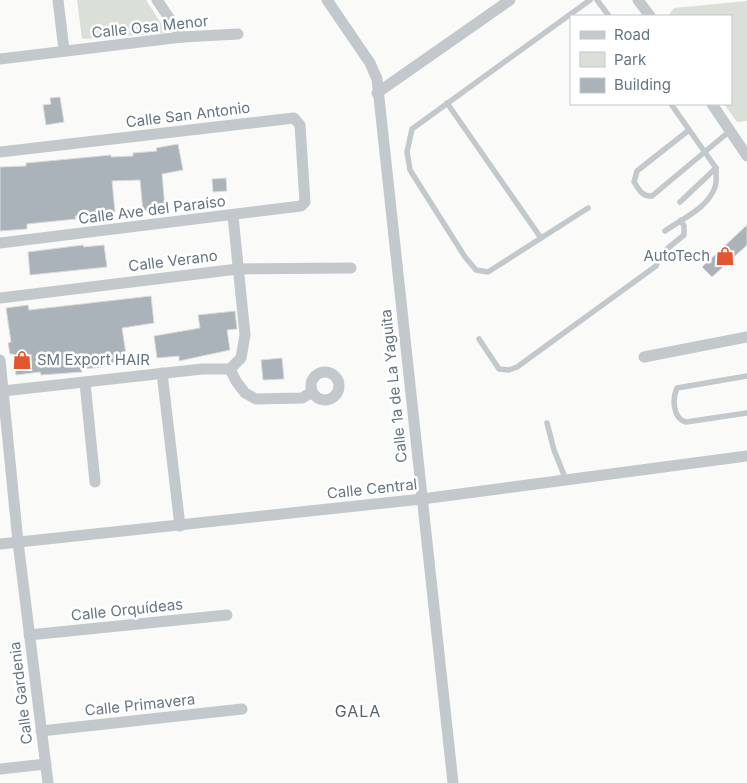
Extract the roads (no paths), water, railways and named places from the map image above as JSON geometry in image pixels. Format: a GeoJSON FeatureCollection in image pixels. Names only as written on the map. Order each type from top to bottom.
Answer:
{"type":"FeatureCollection","features":[{"type":"Feature","properties":{"kind":"street"},"geometry":{"type":"LineString","coordinates":[[58,0],[64,50]]}},
{"type":"Feature","properties":{"kind":"street"},"geometry":{"type":"LineString","coordinates":[[157,0],[182,37]]}},
{"type":"Feature","properties":{"kind":"street","name":"Calle 1a de La Yaguita"},"geometry":{"type":"LineString","coordinates":[[327,0],[370,63],[377,79],[377,93],[453,783]]}},
{"type":"Feature","properties":{"kind":"street"},"geometry":{"type":"LineString","coordinates":[[377,93],[510,0]]}},
{"type":"Feature","properties":{"kind":"street"},"geometry":{"type":"LineString","coordinates":[[638,0],[649,15]]}},
{"type":"Feature","properties":{"kind":"street","name":"Calle Osa Menor"},"geometry":{"type":"LineString","coordinates":[[0,59],[182,37],[238,34]]}},
{"type":"Feature","properties":{"kind":"street"},"geometry":{"type":"LineString","coordinates":[[713,105],[747,156]]}},
{"type":"Feature","properties":{"kind":"street","name":"Calle San Antonio"},"geometry":{"type":"LineString","coordinates":[[0,152],[294,118],[300,125],[305,202]]}},
{"type":"Feature","properties":{"kind":"street","name":"Calle Ave del Paraíso"},"geometry":{"type":"LineString","coordinates":[[0,243],[233,216],[301,206],[305,202]]}},
{"type":"Feature","properties":{"kind":"street"},"geometry":{"type":"LineString","coordinates":[[3,391],[202,369],[230,369],[241,358],[245,335],[233,216]]}},
{"type":"Feature","properties":{"kind":"street","name":"Calle Verano"},"geometry":{"type":"LineString","coordinates":[[0,298],[238,269],[351,268]]}},
{"type":"Feature","properties":{"kind":"street"},"geometry":{"type":"LineString","coordinates":[[644,357],[747,337]]}},
{"type":"Feature","properties":{"kind":"street","name":"Calle Gardenia"},"geometry":{"type":"LineString","coordinates":[[0,360],[18,542],[48,783]]}},
{"type":"Feature","properties":{"kind":"street"},"geometry":{"type":"LineString","coordinates":[[230,369],[245,393],[256,399],[302,398],[312,392]]}},
{"type":"Feature","properties":{"kind":"street"},"geometry":{"type":"LineString","coordinates":[[162,373],[180,526]]}},
{"type":"Feature","properties":{"kind":"street"},"geometry":{"type":"LineString","coordinates":[[85,383],[95,482]]}},
{"type":"Feature","properties":{"kind":"street","name":"Calle Central"},"geometry":{"type":"LineString","coordinates":[[0,544],[422,499],[747,456]]}},
{"type":"Feature","properties":{"kind":"street","name":"Calle Orquídeas"},"geometry":{"type":"LineString","coordinates":[[29,635],[227,614]]}},
{"type":"Feature","properties":{"kind":"street","name":"Calle Primavera"},"geometry":{"type":"LineString","coordinates":[[41,731],[242,709]]}},
{"type":"Feature","properties":{"kind":"street"},"geometry":{"type":"LineString","coordinates":[[0,769],[46,764]]}},
{"type":"Feature","properties":{"kind":"lane"},"geometry":{"type":"LineString","coordinates":[[588,208],[488,272],[476,270],[465,257],[410,170],[407,152],[412,129],[590,0]]}},
{"type":"Feature","properties":{"kind":"lane"},"geometry":{"type":"LineString","coordinates":[[597,0],[608,15]]}},
{"type":"Feature","properties":{"kind":"lane"},"geometry":{"type":"LineString","coordinates":[[447,103],[541,238]]}},
{"type":"Feature","properties":{"kind":"lane"},"geometry":{"type":"LineString","coordinates":[[665,231],[707,200],[715,188],[716,168],[672,105]]}},
{"type":"Feature","properties":{"kind":"lane"},"geometry":{"type":"LineString","coordinates":[[689,130],[637,171],[634,182],[642,194],[652,196],[731,130]]}},
{"type":"Feature","properties":{"kind":"lane"},"geometry":{"type":"LineString","coordinates":[[680,202],[716,168]]}},
{"type":"Feature","properties":{"kind":"lane"},"geometry":{"type":"LineString","coordinates":[[479,339],[499,369],[509,370],[517,367],[656,266],[662,253],[684,235],[684,226],[681,220]]}},
{"type":"Feature","properties":{"kind":"lane"},"geometry":{"type":"LineString","coordinates":[[747,376],[677,388],[674,394],[676,416],[686,422],[747,413]]}},
{"type":"Feature","properties":{"kind":"lane"},"geometry":{"type":"LineString","coordinates":[[547,423],[554,450],[566,480]]}},
{"type":"Feature","properties":{"kind":"place","name":"AutoTech"},"geometry":{"type":"Point","coordinates":[725,256]}},
{"type":"Feature","properties":{"kind":"place","name":"SM Export HAIR"},"geometry":{"type":"Point","coordinates":[22,360]}},
{"type":"Feature","properties":{"kind":"district","name":"GALA"},"geometry":{"type":"Point","coordinates":[358,711]}}]}
